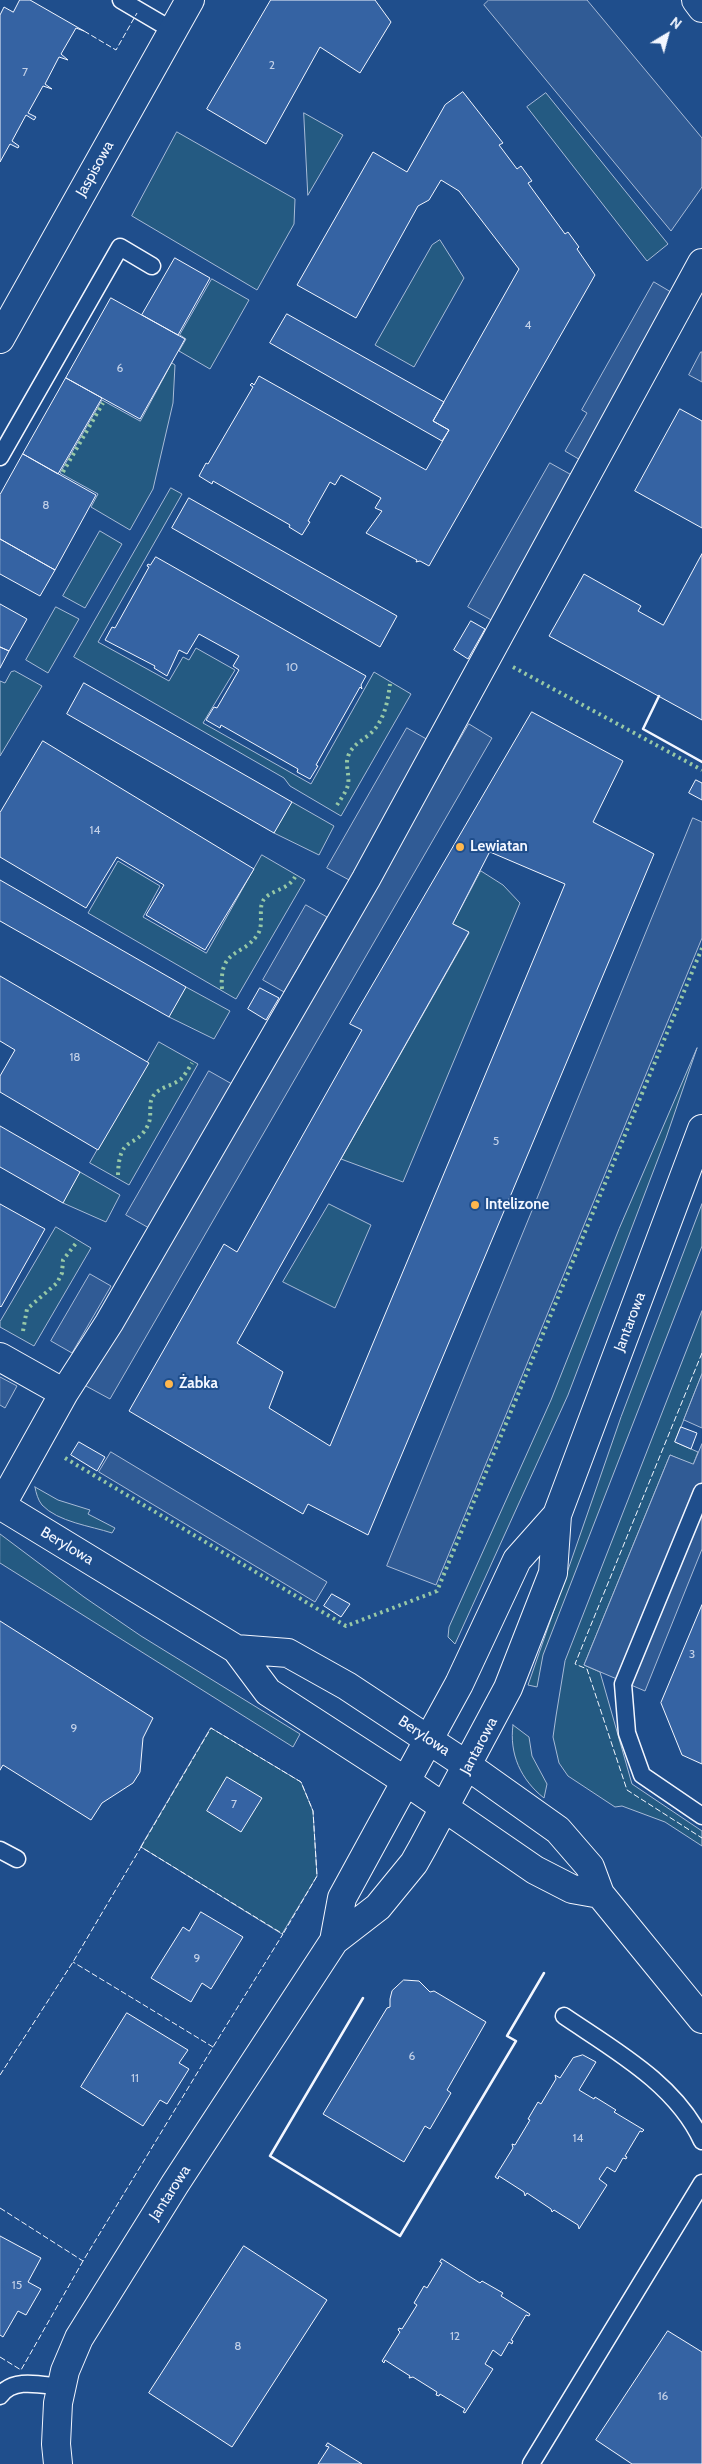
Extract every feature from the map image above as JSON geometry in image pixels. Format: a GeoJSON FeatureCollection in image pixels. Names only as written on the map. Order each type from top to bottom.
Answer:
{"type":"FeatureCollection","features":[{"type":"Feature","properties":{"kind":"street","name":"Jaspisowa"},"geometry":{"type":"LineString","coordinates":[[0,339],[190,0]]}},
{"type":"Feature","properties":{"kind":"street"},"geometry":{"type":"LineString","coordinates":[[696,0],[702,8]]}},
{"type":"Feature","properties":{"kind":"street"},"geometry":{"type":"LineString","coordinates":[[0,1505],[64,1393],[109,1323],[366,879],[702,263]]}},
{"type":"Feature","properties":{"kind":"street","name":"Jantarowa"},"geometry":{"type":"LineString","coordinates":[[58,2464],[56,2415],[61,2387],[73,2348],[175,2184],[334,1941],[378,1907],[414,1863],[468,1766],[508,1688],[553,1573],[557,1515],[702,1128]]}},
{"type":"Feature","properties":{"kind":"street"},"geometry":{"type":"LineString","coordinates":[[0,1357],[64,1393]]}},
{"type":"Feature","properties":{"kind":"street","name":"Berylowa"},"geometry":{"type":"LineString","coordinates":[[0,1505],[236,1649],[268,1692],[407,1782],[534,1870],[572,1889],[600,1894]]}},
{"type":"Feature","properties":{"kind":"street","name":"Jantarowa"},"geometry":{"type":"LineString","coordinates":[[334,1941],[342,1898],[459,1684],[517,1560],[557,1515]]}},
{"type":"Feature","properties":{"kind":"street","name":"Berylowa"},"geometry":{"type":"LineString","coordinates":[[236,1649],[288,1653],[365,1696],[558,1830],[590,1867],[600,1894],[702,2019]]}},
{"type":"Feature","properties":{"kind":"lane"},"geometry":{"type":"LineString","coordinates":[[120,0],[172,30]]}},
{"type":"Feature","properties":{"kind":"lane"},"geometry":{"type":"LineString","coordinates":[[0,457],[120,247],[152,266]]}},
{"type":"Feature","properties":{"kind":"lane"},"geometry":{"type":"LineString","coordinates":[[702,1492],[623,1684],[627,1733],[642,1775],[702,1816]]}},
{"type":"Feature","properties":{"kind":"lane"},"geometry":{"type":"LineString","coordinates":[[0,1850],[17,1859]]}},
{"type":"Feature","properties":{"kind":"lane"},"geometry":{"type":"LineString","coordinates":[[564,2016],[650,2076],[679,2106],[702,2141]]}},
{"type":"Feature","properties":{"kind":"lane"},"geometry":{"type":"LineString","coordinates":[[530,2464],[702,2183]]}},
{"type":"Feature","properties":{"kind":"lane"},"geometry":{"type":"LineString","coordinates":[[0,2396],[5,2388],[18,2383],[61,2387]]}},
{"type":"Feature","properties":{"kind":"shaded area"},"geometry":{"type":"Polygon","coordinates":[[[489,0],[587,0],[702,138],[702,187],[671,231],[484,5],[489,0]]]}},
{"type":"Feature","properties":{"kind":"shaded area"},"geometry":{"type":"Polygon","coordinates":[[[546,93],[668,244],[647,261],[527,107],[546,93]]]}},
{"type":"Feature","properties":{"kind":"shaded area"},"geometry":{"type":"Polygon","coordinates":[[[304,113],[343,135],[308,195],[304,113]]]}},
{"type":"Feature","properties":{"kind":"shaded area"},"geometry":{"type":"Polygon","coordinates":[[[177,132],[295,199],[294,224],[257,290],[132,216],[177,132]]]}},
{"type":"Feature","properties":{"kind":"shaded area"},"geometry":{"type":"Polygon","coordinates":[[[440,240],[464,278],[414,367],[375,345],[432,245],[440,240]]]}},
{"type":"Feature","properties":{"kind":"shaded area"},"geometry":{"type":"Polygon","coordinates":[[[212,279],[249,300],[210,369],[179,351],[186,339],[180,335],[212,279]]]}},
{"type":"Feature","properties":{"kind":"shaded area"},"geometry":{"type":"Polygon","coordinates":[[[654,282],[676,295],[582,461],[565,451],[587,413],[582,410],[654,282]]]}},
{"type":"Feature","properties":{"kind":"shaded area"},"geometry":{"type":"Polygon","coordinates":[[[702,352],[702,382],[689,375],[702,352]]]}},
{"type":"Feature","properties":{"kind":"shaded area"},"geometry":{"type":"Polygon","coordinates":[[[172,363],[175,365],[173,403],[153,489],[130,530],[91,507],[98,494],[60,473],[102,400],[140,421],[172,363]]]}},
{"type":"Feature","properties":{"kind":"shaded area"},"geometry":{"type":"Polygon","coordinates":[[[550,463],[577,478],[495,622],[468,607],[550,463]]]}},
{"type":"Feature","properties":{"kind":"shaded area"},"geometry":{"type":"Polygon","coordinates":[[[171,488],[182,494],[98,642],[169,681],[183,657],[189,660],[196,648],[235,670],[203,723],[311,784],[374,672],[411,694],[341,816],[290,786],[284,778],[74,657],[171,488]]]}},
{"type":"Feature","properties":{"kind":"shaded area"},"geometry":{"type":"Polygon","coordinates":[[[100,531],[122,544],[85,608],[63,596],[100,531]]]}},
{"type":"Feature","properties":{"kind":"shaded area"},"geometry":{"type":"Polygon","coordinates":[[[56,607],[79,619],[48,673],[26,660],[56,607]]]}},
{"type":"Feature","properties":{"kind":"shaded area"},"geometry":{"type":"Polygon","coordinates":[[[15,671],[42,686],[0,756],[0,681],[5,683],[11,672],[15,671]]]}},
{"type":"Feature","properties":{"kind":"shaded area"},"geometry":{"type":"Polygon","coordinates":[[[469,724],[492,738],[110,1399],[86,1386],[469,724]]]}},
{"type":"Feature","properties":{"kind":"shaded area"},"geometry":{"type":"Polygon","coordinates":[[[407,728],[430,741],[351,881],[327,868],[407,728]]]}},
{"type":"Feature","properties":{"kind":"shaded area"},"geometry":{"type":"Polygon","coordinates":[[[292,802],[334,826],[319,855],[274,833],[292,802]]]}},
{"type":"Feature","properties":{"kind":"shaded area"},"geometry":{"type":"Polygon","coordinates":[[[693,818],[702,822],[702,938],[436,1585],[387,1566],[693,818]]]}},
{"type":"Feature","properties":{"kind":"shaded area"},"geometry":{"type":"Polygon","coordinates":[[[262,855],[305,880],[236,999],[88,913],[118,861],[160,886],[143,917],[206,953],[262,855]]]}},
{"type":"Feature","properties":{"kind":"shaded area"},"geometry":{"type":"Polygon","coordinates":[[[481,871],[503,885],[520,903],[403,1182],[341,1159],[469,933],[453,924],[481,871]]]}},
{"type":"Feature","properties":{"kind":"shaded area"},"geometry":{"type":"Polygon","coordinates":[[[306,905],[327,917],[284,992],[263,980],[306,905]]]}},
{"type":"Feature","properties":{"kind":"shaded area"},"geometry":{"type":"Polygon","coordinates":[[[186,987],[230,1011],[214,1039],[169,1017],[186,987]]]}},
{"type":"Feature","properties":{"kind":"shaded area"},"geometry":{"type":"Polygon","coordinates":[[[159,1042],[198,1064],[129,1185],[90,1163],[159,1042]]]}},
{"type":"Feature","properties":{"kind":"shaded area"},"geometry":{"type":"Polygon","coordinates":[[[697,1048],[666,1138],[568,1395],[455,1644],[448,1637],[449,1627],[551,1400],[619,1229],[697,1048]]]}},
{"type":"Feature","properties":{"kind":"shaded area"},"geometry":{"type":"Polygon","coordinates":[[[209,1071],[232,1084],[149,1228],[126,1215],[209,1071]]]}},
{"type":"Feature","properties":{"kind":"shaded area"},"geometry":{"type":"Polygon","coordinates":[[[80,1172],[120,1195],[106,1222],[63,1203],[80,1172]]]}},
{"type":"Feature","properties":{"kind":"shaded area"},"geometry":{"type":"Polygon","coordinates":[[[329,1204],[371,1225],[335,1308],[283,1282],[329,1204]]]}},
{"type":"Feature","properties":{"kind":"shaded area"},"geometry":{"type":"Polygon","coordinates":[[[702,1204],[702,1246],[543,1655],[537,1687],[528,1685],[621,1417],[702,1204]]]}},
{"type":"Feature","properties":{"kind":"shaded area"},"geometry":{"type":"Polygon","coordinates":[[[56,1227],[91,1248],[34,1346],[0,1327],[0,1322],[56,1227]]]}},
{"type":"Feature","properties":{"kind":"shaded area"},"geometry":{"type":"Polygon","coordinates":[[[90,1274],[111,1286],[72,1353],[51,1341],[90,1274]]]}},
{"type":"Feature","properties":{"kind":"shaded area"},"geometry":{"type":"Polygon","coordinates":[[[702,1311],[702,1374],[675,1442],[698,1452],[693,1465],[670,1455],[584,1665],[600,1672],[632,1784],[702,1831],[702,1846],[665,1822],[622,1806],[615,1807],[568,1776],[559,1763],[553,1737],[565,1661],[702,1311]]]}},
{"type":"Feature","properties":{"kind":"shaded area"},"geometry":{"type":"Polygon","coordinates":[[[702,1374],[702,1428],[684,1420],[702,1374]]]}},
{"type":"Feature","properties":{"kind":"shaded area"},"geometry":{"type":"Polygon","coordinates":[[[0,1377],[17,1386],[5,1408],[0,1405],[0,1377]]]}},
{"type":"Feature","properties":{"kind":"shaded area"},"geometry":{"type":"Polygon","coordinates":[[[702,1444],[702,1549],[645,1691],[584,1665],[670,1455],[693,1464],[702,1444]]]}},
{"type":"Feature","properties":{"kind":"shaded area"},"geometry":{"type":"Polygon","coordinates":[[[111,1452],[327,1582],[315,1602],[99,1472],[111,1452]]]}},
{"type":"Feature","properties":{"kind":"shaded area"},"geometry":{"type":"Polygon","coordinates":[[[35,1487],[58,1500],[90,1510],[88,1514],[115,1528],[112,1533],[57,1516],[42,1505],[35,1487]]]}},
{"type":"Feature","properties":{"kind":"shaded area"},"geometry":{"type":"Polygon","coordinates":[[[0,1534],[84,1597],[141,1636],[300,1734],[293,1747],[0,1563],[0,1534]]]}},
{"type":"Feature","properties":{"kind":"shaded area"},"geometry":{"type":"Polygon","coordinates":[[[513,1725],[529,1737],[532,1756],[547,1784],[544,1798],[529,1783],[518,1766],[513,1746],[513,1725]]]}},
{"type":"Feature","properties":{"kind":"shaded area"},"geometry":{"type":"Polygon","coordinates":[[[211,1728],[301,1782],[313,1811],[317,1876],[282,1934],[141,1847],[211,1728]]]}},
{"type":"Feature","properties":{"kind":"building"},"geometry":{"type":"Polygon","coordinates":[[[20,0],[30,0],[84,31],[76,28],[61,54],[68,60],[59,57],[45,84],[52,89],[43,86],[28,113],[36,117],[34,120],[26,115],[12,141],[19,146],[18,148],[10,144],[0,162],[0,15],[4,7],[13,12],[20,0]]]}},
{"type":"Feature","properties":{"kind":"building"},"geometry":{"type":"Polygon","coordinates":[[[271,0],[375,0],[391,22],[360,73],[320,47],[266,144],[207,109],[271,0]]]}},
{"type":"Feature","properties":{"kind":"building"},"geometry":{"type":"Polygon","coordinates":[[[463,92],[503,143],[499,145],[517,169],[521,166],[532,181],[528,183],[565,234],[568,232],[579,247],[577,249],[595,275],[429,566],[420,561],[416,562],[417,560],[366,533],[382,511],[375,508],[381,498],[341,475],[335,485],[330,482],[302,535],[289,527],[290,525],[213,481],[212,484],[199,476],[253,387],[250,385],[252,383],[254,385],[259,376],[426,470],[449,430],[433,421],[519,269],[459,191],[441,180],[429,200],[418,206],[356,318],[297,285],[373,152],[407,172],[445,105],[463,92]]]}},
{"type":"Feature","properties":{"kind":"building"},"geometry":{"type":"Polygon","coordinates":[[[175,258],[210,278],[178,335],[142,315],[175,258]]]}},
{"type":"Feature","properties":{"kind":"building"},"geometry":{"type":"Polygon","coordinates":[[[111,298],[185,339],[140,419],[66,378],[111,298]]]}},
{"type":"Feature","properties":{"kind":"building"},"geometry":{"type":"Polygon","coordinates":[[[287,314],[444,402],[433,421],[449,430],[442,441],[270,343],[287,314]]]}},
{"type":"Feature","properties":{"kind":"building"},"geometry":{"type":"Polygon","coordinates":[[[66,378],[102,398],[58,474],[23,454],[66,378]]]}},
{"type":"Feature","properties":{"kind":"building"},"geometry":{"type":"Polygon","coordinates":[[[680,409],[702,421],[702,528],[635,491],[680,409]]]}},
{"type":"Feature","properties":{"kind":"building"},"geometry":{"type":"Polygon","coordinates":[[[23,454],[96,495],[55,570],[0,539],[0,495],[23,454]]]}},
{"type":"Feature","properties":{"kind":"building"},"geometry":{"type":"Polygon","coordinates":[[[189,498],[397,616],[380,647],[172,528],[189,498]]]}},
{"type":"Feature","properties":{"kind":"building"},"geometry":{"type":"Polygon","coordinates":[[[0,539],[55,570],[40,596],[0,574],[0,539]]]}},
{"type":"Feature","properties":{"kind":"building"},"geometry":{"type":"Polygon","coordinates":[[[702,554],[702,720],[549,636],[584,574],[641,606],[638,611],[663,625],[702,554]]]}},
{"type":"Feature","properties":{"kind":"building"},"geometry":{"type":"Polygon","coordinates":[[[156,557],[366,676],[361,685],[362,689],[360,687],[310,779],[297,772],[298,769],[221,725],[220,728],[206,720],[214,707],[217,708],[239,670],[233,666],[239,656],[199,634],[187,654],[179,650],[167,676],[154,668],[155,666],[105,640],[112,627],[115,628],[149,567],[147,566],[148,564],[150,565],[156,557]]]}},
{"type":"Feature","properties":{"kind":"building"},"geometry":{"type":"Polygon","coordinates":[[[0,604],[27,619],[9,651],[0,647],[0,604]]]}},
{"type":"Feature","properties":{"kind":"building"},"geometry":{"type":"Polygon","coordinates":[[[471,621],[485,629],[468,659],[454,650],[471,621]]]}},
{"type":"Feature","properties":{"kind":"building"},"geometry":{"type":"Polygon","coordinates":[[[0,647],[9,651],[0,668],[0,647]]]}},
{"type":"Feature","properties":{"kind":"building"},"geometry":{"type":"Polygon","coordinates":[[[84,683],[292,802],[274,833],[67,714],[84,683]]]}},
{"type":"Feature","properties":{"kind":"building"},"geometry":{"type":"Polygon","coordinates":[[[532,712],[623,761],[593,822],[654,854],[368,1535],[308,1504],[303,1514],[129,1411],[224,1244],[237,1252],[362,1030],[350,1024],[532,712]],[[490,852],[453,924],[469,932],[237,1343],[283,1372],[269,1408],[330,1446],[565,884],[490,852]]]}},
{"type":"Feature","properties":{"kind":"building"},"geometry":{"type":"Polygon","coordinates":[[[43,741],[254,869],[205,950],[146,915],[164,885],[117,857],[86,908],[0,857],[0,813],[43,741]]]}},
{"type":"Feature","properties":{"kind":"building"},"geometry":{"type":"Polygon","coordinates":[[[696,780],[702,783],[702,800],[689,793],[696,780]]]}},
{"type":"Feature","properties":{"kind":"building"},"geometry":{"type":"Polygon","coordinates":[[[0,880],[186,987],[169,1017],[0,921],[0,880]]]}},
{"type":"Feature","properties":{"kind":"building"},"geometry":{"type":"Polygon","coordinates":[[[0,976],[149,1063],[98,1150],[0,1092],[0,1076],[15,1050],[0,1041],[0,976]]]}},
{"type":"Feature","properties":{"kind":"building"},"geometry":{"type":"Polygon","coordinates":[[[260,988],[279,998],[266,1020],[248,1009],[260,988]]]}},
{"type":"Feature","properties":{"kind":"building"},"geometry":{"type":"Polygon","coordinates":[[[0,1126],[80,1172],[63,1203],[0,1167],[0,1126]]]}},
{"type":"Feature","properties":{"kind":"building"},"geometry":{"type":"Polygon","coordinates":[[[0,1204],[45,1229],[1,1307],[0,1306],[0,1204]]]}},
{"type":"Feature","properties":{"kind":"building"},"geometry":{"type":"Polygon","coordinates":[[[681,1427],[697,1433],[691,1449],[675,1442],[681,1427]]]}},
{"type":"Feature","properties":{"kind":"building"},"geometry":{"type":"Polygon","coordinates":[[[79,1442],[105,1457],[97,1471],[71,1455],[79,1442]]]}},
{"type":"Feature","properties":{"kind":"building"},"geometry":{"type":"Polygon","coordinates":[[[332,1594],[350,1604],[341,1617],[324,1606],[332,1594]]]}},
{"type":"Feature","properties":{"kind":"building"},"geometry":{"type":"Polygon","coordinates":[[[702,1605],[702,1764],[682,1755],[661,1703],[702,1605]]]}},
{"type":"Feature","properties":{"kind":"building"},"geometry":{"type":"Polygon","coordinates":[[[0,1621],[153,1718],[143,1738],[140,1772],[133,1783],[102,1803],[91,1820],[3,1765],[0,1770],[0,1621]]]}},
{"type":"Feature","properties":{"kind":"building"},"geometry":{"type":"Polygon","coordinates":[[[227,1777],[262,1798],[241,1832],[207,1811],[227,1777]]]}},
{"type":"Feature","properties":{"kind":"building"},"geometry":{"type":"Polygon","coordinates":[[[201,1912],[243,1937],[211,1989],[202,1983],[191,2002],[151,1978],[183,1927],[189,1931],[201,1912]]]}},
{"type":"Feature","properties":{"kind":"building"},"geometry":{"type":"Polygon","coordinates":[[[404,1980],[419,1981],[430,1992],[434,1991],[486,2022],[447,2090],[451,2093],[430,2129],[425,2126],[404,2162],[323,2114],[387,2008],[390,2007],[392,1991],[404,1980]]]}},
{"type":"Feature","properties":{"kind":"building"},"geometry":{"type":"Polygon","coordinates":[[[127,2013],[188,2050],[179,2063],[189,2069],[167,2104],[160,2100],[143,2126],[81,2087],[127,2013]]]}},
{"type":"Feature","properties":{"kind":"building"},"geometry":{"type":"Polygon","coordinates":[[[583,2055],[596,2062],[579,2090],[594,2099],[595,2097],[616,2110],[614,2112],[644,2130],[640,2131],[625,2156],[627,2157],[626,2159],[623,2158],[615,2172],[607,2167],[599,2179],[607,2185],[579,2229],[578,2225],[554,2210],[552,2212],[551,2209],[527,2193],[525,2196],[524,2192],[499,2176],[498,2179],[495,2177],[513,2148],[512,2144],[515,2145],[530,2120],[528,2119],[538,2102],[541,2104],[556,2079],[555,2075],[560,2078],[573,2058],[583,2055]]]}},
{"type":"Feature","properties":{"kind":"building"},"geometry":{"type":"Polygon","coordinates":[[[0,2236],[41,2258],[28,2282],[41,2289],[26,2315],[18,2311],[3,2337],[0,2335],[0,2236]]]}},
{"type":"Feature","properties":{"kind":"building"},"geometry":{"type":"Polygon","coordinates":[[[244,2246],[327,2300],[232,2447],[149,2393],[244,2246]]]}},
{"type":"Feature","properties":{"kind":"building"},"geometry":{"type":"Polygon","coordinates":[[[442,2259],[480,2283],[482,2281],[503,2293],[501,2296],[530,2314],[529,2316],[526,2315],[511,2340],[513,2341],[512,2344],[509,2342],[501,2356],[493,2350],[485,2364],[493,2369],[465,2413],[463,2412],[465,2409],[440,2394],[439,2396],[436,2395],[437,2392],[413,2377],[409,2378],[410,2376],[385,2360],[384,2363],[382,2361],[400,2332],[399,2328],[402,2329],[417,2305],[414,2303],[424,2286],[427,2288],[442,2263],[440,2262],[442,2259]]]}},
{"type":"Feature","properties":{"kind":"building"},"geometry":{"type":"Polygon","coordinates":[[[668,2331],[702,2352],[702,2464],[632,2464],[596,2440],[668,2331]]]}},
{"type":"Feature","properties":{"kind":"building"},"geometry":{"type":"Polygon","coordinates":[[[328,2443],[362,2464],[318,2464],[329,2447],[326,2446],[328,2443]]]}},
{"type":"Feature","properties":{"kind":"hedge"},"geometry":{"type":"LineString","coordinates":[[63,472],[103,403]]}},
{"type":"Feature","properties":{"kind":"hedge"},"geometry":{"type":"LineString","coordinates":[[513,667],[702,770]]}},
{"type":"Feature","properties":{"kind":"hedge"},"geometry":{"type":"LineString","coordinates":[[337,805],[348,785],[347,762],[349,754],[354,747],[374,730],[381,720],[390,684]]}},
{"type":"Feature","properties":{"kind":"hedge"},"geometry":{"type":"LineString","coordinates":[[222,989],[222,976],[228,959],[252,942],[258,934],[263,901],[270,894],[289,884],[295,877]]}},
{"type":"Feature","properties":{"kind":"hedge"},"geometry":{"type":"LineString","coordinates":[[65,1458],[346,1626],[437,1591],[702,948]]}},
{"type":"Feature","properties":{"kind":"hedge"},"geometry":{"type":"LineString","coordinates":[[118,1175],[121,1153],[125,1147],[143,1133],[148,1125],[152,1098],[160,1090],[181,1079],[192,1063]]}},
{"type":"Feature","properties":{"kind":"hedge"},"geometry":{"type":"LineString","coordinates":[[23,1331],[27,1309],[57,1283],[62,1273],[63,1260],[77,1242]]}},
{"type":"Feature","properties":{"kind":"fence"},"geometry":{"type":"LineString","coordinates":[[84,31],[116,50],[137,13]]}},
{"type":"Feature","properties":{"kind":"fence"},"geometry":{"type":"LineString","coordinates":[[702,1353],[575,1664],[587,1669],[627,1790],[702,1838]]}},
{"type":"Feature","properties":{"kind":"fence"},"geometry":{"type":"LineString","coordinates":[[141,1847],[211,1728],[301,1782],[313,1811],[317,1876],[283,1934]]}},
{"type":"Feature","properties":{"kind":"fence"},"geometry":{"type":"LineString","coordinates":[[0,2075],[73,1962],[141,1847],[283,1934],[213,2047]]}},
{"type":"Feature","properties":{"kind":"fence"},"geometry":{"type":"LineString","coordinates":[[0,2208],[83,2261],[213,2047],[73,1962]]}},
{"type":"Feature","properties":{"kind":"fence"},"geometry":{"type":"LineString","coordinates":[[0,2357],[21,2370],[83,2261]]}},
{"type":"Feature","properties":{"kind":"wall"},"geometry":{"type":"LineString","coordinates":[[659,696],[643,729],[702,762]]}},
{"type":"Feature","properties":{"kind":"wall"},"geometry":{"type":"LineString","coordinates":[[363,1998],[270,2156],[400,2236],[516,2041],[507,2036],[544,1973]]}},
{"type":"Feature","properties":{"kind":"place","name":"Lewiatan"},"geometry":{"type":"Point","coordinates":[460,847]}},
{"type":"Feature","properties":{"kind":"place","name":"Intelizone"},"geometry":{"type":"Point","coordinates":[475,1205]}},
{"type":"Feature","properties":{"kind":"place","name":"Żabka"},"geometry":{"type":"Point","coordinates":[169,1384]}}]}
